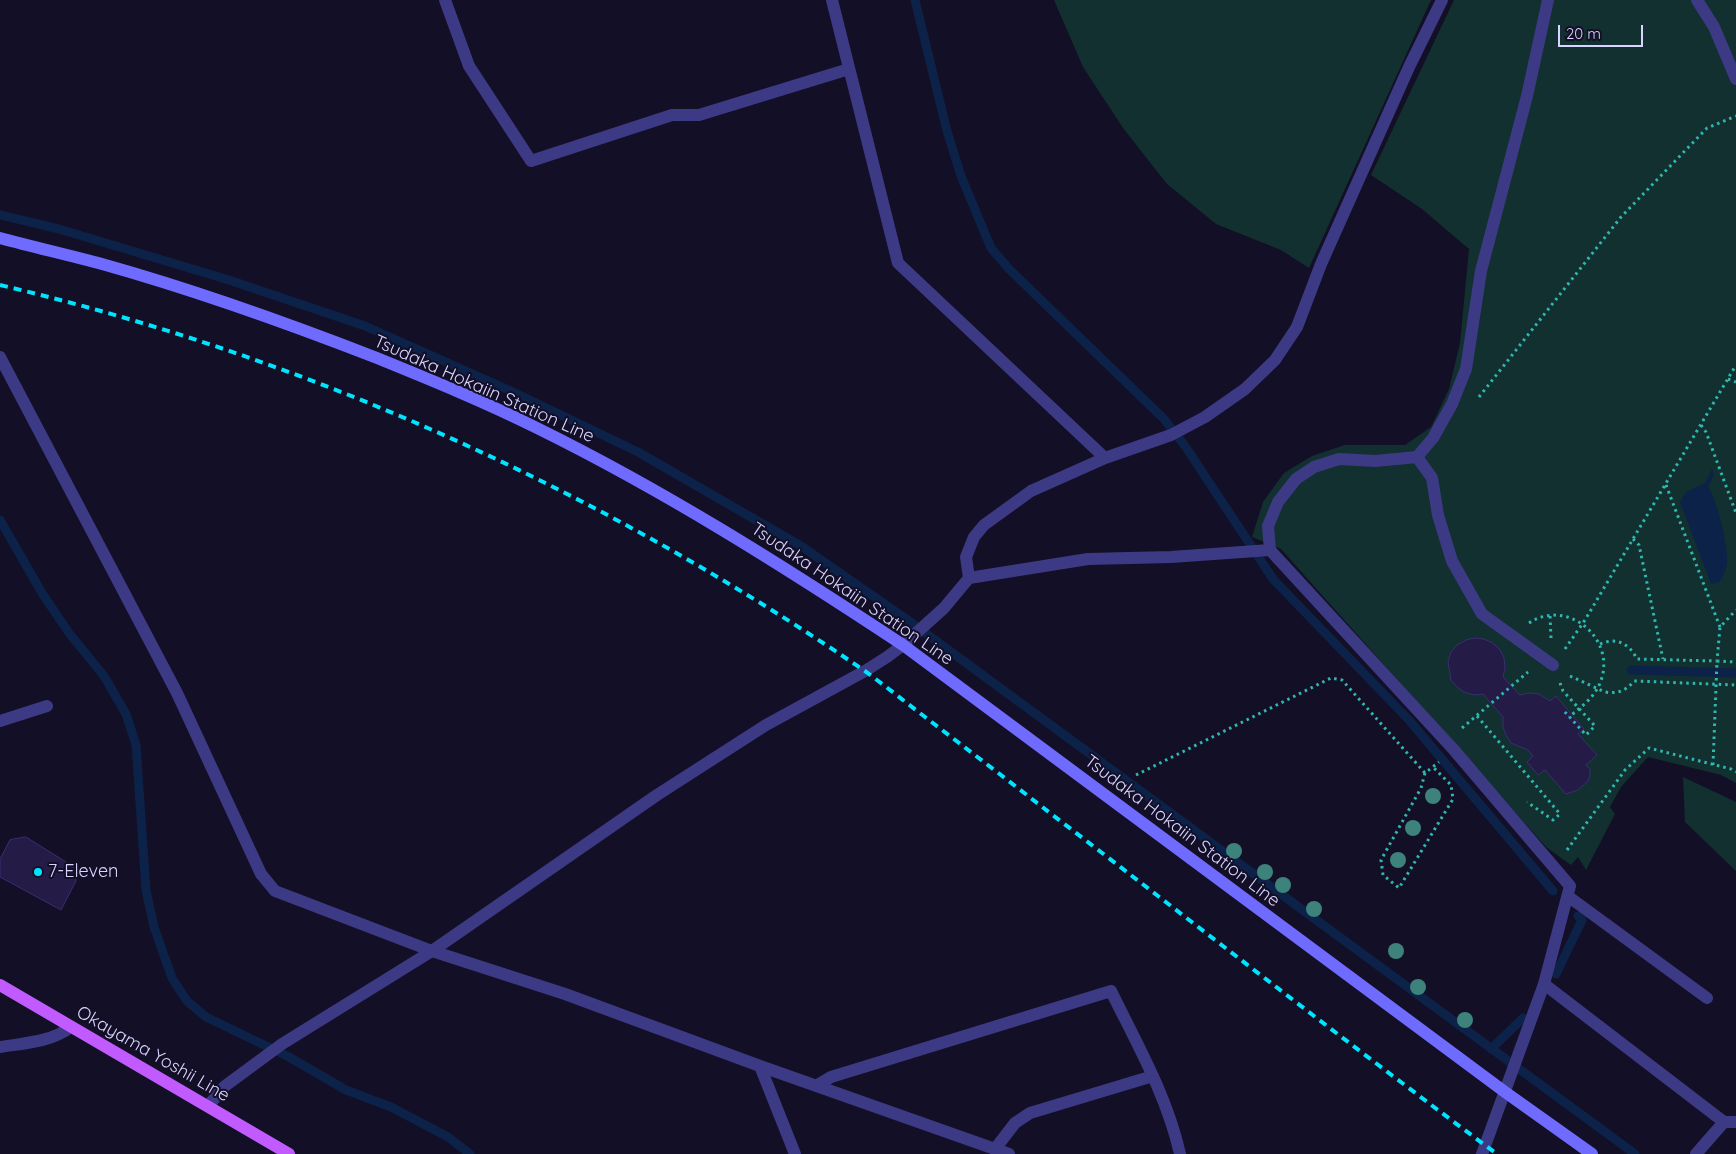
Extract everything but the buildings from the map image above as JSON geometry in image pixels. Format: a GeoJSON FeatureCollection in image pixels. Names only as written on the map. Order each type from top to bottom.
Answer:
{"type":"FeatureCollection","features":[{"type":"Feature","properties":{"kind":"main road","name":"Tsudaka Hokaiin Station Line"},"geometry":{"type":"LineString","coordinates":[[0,238],[103,264],[210,297],[311,332],[431,380],[536,427],[616,469],[695,514],[808,582],[903,645],[1505,1092],[1592,1154]]}},
{"type":"Feature","properties":{"kind":"main road","name":"Okayama Yoshii Line"},"geometry":{"type":"LineString","coordinates":[[0,985],[289,1154]]}},
{"type":"Feature","properties":{"kind":"street"},"geometry":{"type":"LineString","coordinates":[[445,0],[470,66],[531,161],[672,114],[699,115],[849,69]]}},
{"type":"Feature","properties":{"kind":"street"},"geometry":{"type":"LineString","coordinates":[[832,0],[898,262],[1104,458]]}},
{"type":"Feature","properties":{"kind":"street"},"geometry":{"type":"LineString","coordinates":[[969,578],[966,557],[974,537],[984,525],[1032,492],[1104,458],[1175,433],[1205,417],[1245,389],[1275,360],[1297,327],[1321,264],[1409,67],[1442,0]]}},
{"type":"Feature","properties":{"kind":"street"},"geometry":{"type":"LineString","coordinates":[[1260,551],[1278,502],[1296,479],[1314,467],[1339,459],[1376,461],[1417,457],[1433,438],[1452,404],[1466,369],[1481,271],[1526,96],[1548,0]]}},
{"type":"Feature","properties":{"kind":"street"},"geometry":{"type":"LineString","coordinates":[[1697,0],[1714,27],[1736,78]]}},
{"type":"Feature","properties":{"kind":"street"},"geometry":{"type":"LineString","coordinates":[[0,358],[177,693],[261,874],[275,891],[432,952],[565,994],[760,1066],[1009,1154]]}},
{"type":"Feature","properties":{"kind":"street"},"geometry":{"type":"LineString","coordinates":[[1417,457],[1432,478],[1438,515],[1452,560],[1482,614],[1553,665]]}},
{"type":"Feature","properties":{"kind":"street"},"geometry":{"type":"LineString","coordinates":[[208,1106],[225,1086],[282,1044],[432,952],[657,795],[766,725],[865,672],[903,645],[928,623],[944,608],[969,578],[1088,559],[1171,557],[1260,551],[1446,741],[1570,886],[1544,984],[1482,1154]]}},
{"type":"Feature","properties":{"kind":"street"},"geometry":{"type":"LineString","coordinates":[[0,721],[47,706]]}},
{"type":"Feature","properties":{"kind":"street"},"geometry":{"type":"LineString","coordinates":[[1568,897],[1707,998]]}},
{"type":"Feature","properties":{"kind":"street"},"geometry":{"type":"LineString","coordinates":[[1544,984],[1730,1122],[1696,1154]]}},
{"type":"Feature","properties":{"kind":"street"},"geometry":{"type":"LineString","coordinates":[[816,1086],[830,1077],[1111,991],[1153,1076],[1176,1136],[1180,1154]]}},
{"type":"Feature","properties":{"kind":"street"},"geometry":{"type":"LineString","coordinates":[[0,1047],[42,1041],[60,1035],[71,1027]]}},
{"type":"Feature","properties":{"kind":"street"},"geometry":{"type":"LineString","coordinates":[[760,1066],[795,1154]]}},
{"type":"Feature","properties":{"kind":"street"},"geometry":{"type":"LineString","coordinates":[[995,1150],[1015,1123],[1030,1113],[1153,1076]]}},
{"type":"Feature","properties":{"kind":"path"},"geometry":{"type":"LineString","coordinates":[[1474,404],[1621,217],[1707,128],[1736,116]]}},
{"type":"Feature","properties":{"kind":"path"},"geometry":{"type":"LineString","coordinates":[[1457,732],[1532,670],[1553,665],[1583,624],[1736,365]]}},
{"type":"Feature","properties":{"kind":"path"},"geometry":{"type":"LineString","coordinates":[[1728,379],[1736,382]]}},
{"type":"Feature","properties":{"kind":"path"},"geometry":{"type":"LineString","coordinates":[[1701,425],[1706,432],[1736,513]]}},
{"type":"Feature","properties":{"kind":"path"},"geometry":{"type":"LineString","coordinates":[[1666,485],[1720,627],[1713,764]]}},
{"type":"Feature","properties":{"kind":"path"},"geometry":{"type":"LineString","coordinates":[[1633,539],[1639,545],[1663,659]]}},
{"type":"Feature","properties":{"kind":"path"},"geometry":{"type":"LineString","coordinates":[[1720,627],[1736,610]]}},
{"type":"Feature","properties":{"kind":"path"},"geometry":{"type":"LineString","coordinates":[[1527,625],[1535,620],[1550,616],[1567,616],[1583,624],[1593,633],[1600,644],[1604,664],[1601,681],[1586,702],[1569,717]]}},
{"type":"Feature","properties":{"kind":"path"},"geometry":{"type":"LineString","coordinates":[[1550,616],[1552,645]]}},
{"type":"Feature","properties":{"kind":"path"},"geometry":{"type":"LineString","coordinates":[[1600,644],[1610,641],[1619,642],[1628,646],[1637,659],[1663,659],[1717,664],[1736,662]]}},
{"type":"Feature","properties":{"kind":"path"},"geometry":{"type":"LineString","coordinates":[[1553,665],[1563,691],[1595,726],[1586,735],[1564,711]]}},
{"type":"Feature","properties":{"kind":"path"},"geometry":{"type":"LineString","coordinates":[[1136,775],[1331,678],[1342,680],[1424,773]]}},
{"type":"Feature","properties":{"kind":"path"},"geometry":{"type":"LineString","coordinates":[[1572,678],[1605,692],[1617,693],[1623,691],[1634,681],[1736,684]]}},
{"type":"Feature","properties":{"kind":"path"},"geometry":{"type":"LineString","coordinates":[[1477,716],[1560,814],[1553,820],[1521,797],[1505,810]]}},
{"type":"Feature","properties":{"kind":"path"},"geometry":{"type":"LineString","coordinates":[[1555,867],[1626,770],[1649,748],[1713,764],[1736,772]]}},
{"type":"Feature","properties":{"kind":"path"},"geometry":{"type":"LineString","coordinates":[[1434,767],[1451,785],[1453,799],[1399,888],[1383,875],[1381,860],[1421,788],[1424,773],[1437,764]]}},
{"type":"Feature","properties":{"kind":"green space"},"geometry":{"type":"Polygon","coordinates":[[[1054,0],[1431,0],[1309,268],[1281,250],[1216,224],[1167,184],[1123,128],[1083,67],[1054,0]]]}},
{"type":"Feature","properties":{"kind":"green space"},"geometry":{"type":"Polygon","coordinates":[[[1454,0],[1736,0],[1736,783],[1721,775],[1648,757],[1621,787],[1610,807],[1615,814],[1586,870],[1578,857],[1571,865],[1546,847],[1281,549],[1252,537],[1263,502],[1284,473],[1312,456],[1345,445],[1405,445],[1431,427],[1449,389],[1460,343],[1469,249],[1422,209],[1371,175],[1454,0]]]}},
{"type":"Feature","properties":{"kind":"green space"},"geometry":{"type":"Polygon","coordinates":[[[1683,777],[1736,802],[1736,871],[1685,822],[1683,777]]]}},
{"type":"Feature","properties":{"kind":"water"},"geometry":{"type":"Polygon","coordinates":[[[1712,469],[1714,475],[1708,487],[1721,523],[1726,545],[1727,562],[1724,573],[1718,583],[1711,584],[1680,502],[1686,492],[1705,483],[1712,469]]]}},
{"type":"Feature","properties":{"kind":"waterway"},"geometry":{"type":"LineString","coordinates":[[915,0],[947,131],[961,176],[991,248],[1009,269],[1164,419],[1185,446],[1273,579],[1409,720],[1553,891]]}},
{"type":"Feature","properties":{"kind":"waterway"},"geometry":{"type":"LineString","coordinates":[[0,215],[59,229],[229,280],[365,326],[511,391],[638,452],[801,546],[909,621],[1635,1154]]}},
{"type":"Feature","properties":{"kind":"waterway"},"geometry":{"type":"LineString","coordinates":[[0,520],[42,593],[69,633],[104,676],[126,714],[136,745],[146,890],[154,927],[172,978],[187,1001],[206,1017],[289,1057],[346,1090],[391,1107],[448,1137],[470,1154]]}},
{"type":"Feature","properties":{"kind":"waterway"},"geometry":{"type":"LineString","coordinates":[[1631,670],[1736,673]]}},
{"type":"Feature","properties":{"kind":"waterway"},"geometry":{"type":"LineString","coordinates":[[1556,974],[1582,920],[1578,916]]}},
{"type":"Feature","properties":{"kind":"waterway"},"geometry":{"type":"LineString","coordinates":[[1491,1049],[1523,1018]]}},
{"type":"Feature","properties":{"kind":"railway"},"geometry":{"type":"LineString","coordinates":[[0,285],[115,315],[228,351],[340,391],[449,437],[555,488],[660,544],[762,604],[862,669],[1497,1154]]}},
{"type":"Feature","properties":{"kind":"place","name":"7-Eleven"},"geometry":{"type":"Point","coordinates":[38,872]}}]}
